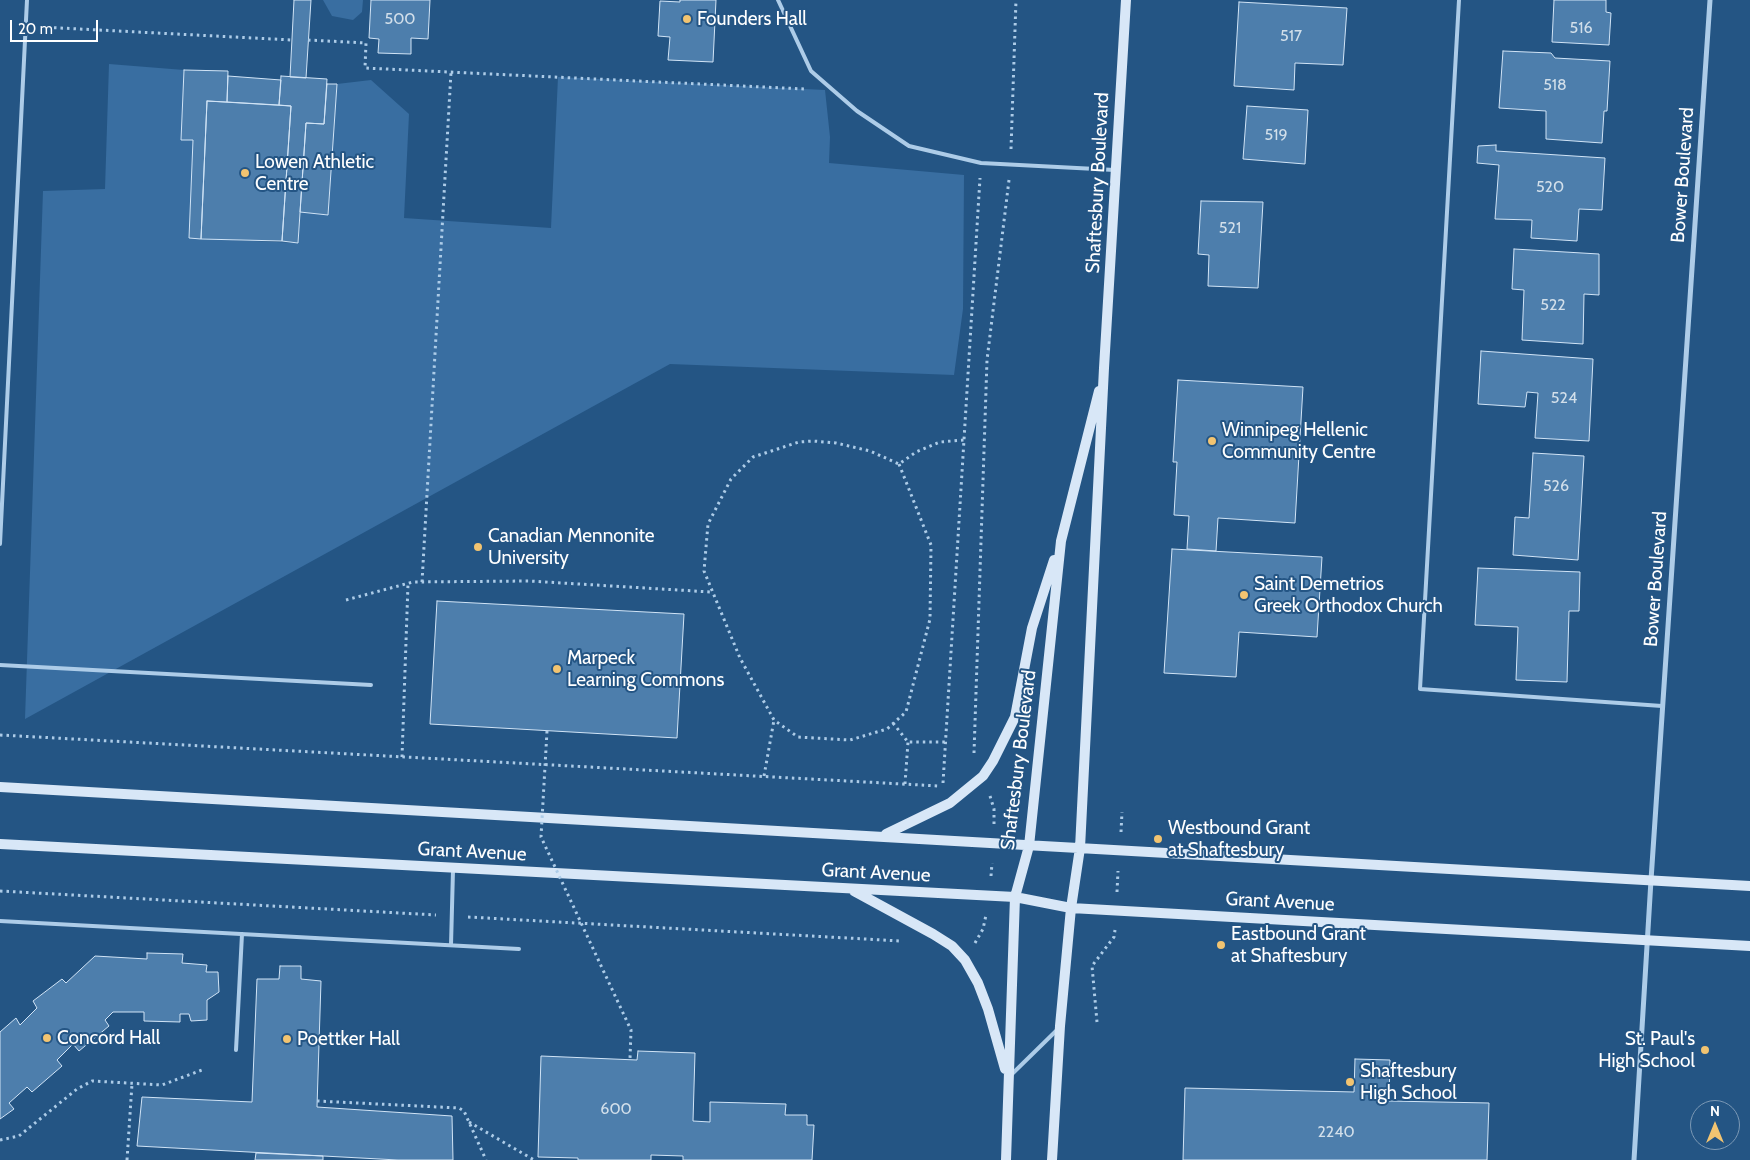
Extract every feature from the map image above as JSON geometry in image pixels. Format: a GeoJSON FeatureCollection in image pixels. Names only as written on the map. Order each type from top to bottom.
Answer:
{"type":"FeatureCollection","features":[{"type":"Feature","properties":{"kind":"main road","name":"Shaftesbury Boulevard"},"geometry":{"type":"LineString","coordinates":[[1052,1160],[1060,1026],[1071,908],[1080,848],[1104,368],[1126,0]]}},
{"type":"Feature","properties":{"kind":"main road","name":"Shaftesbury Boulevard"},"geometry":{"type":"LineString","coordinates":[[1006,1160],[1015,897],[1029,846],[1061,540],[1104,368]]}},
{"type":"Feature","properties":{"kind":"main road"},"geometry":{"type":"LineString","coordinates":[[884,836],[950,803],[983,776],[993,761],[1015,716],[1032,628],[1061,540]]}},
{"type":"Feature","properties":{"kind":"main road","name":"Grant Avenue"},"geometry":{"type":"LineString","coordinates":[[0,787],[1750,886]]}},
{"type":"Feature","properties":{"kind":"main road","name":"Grant Avenue"},"geometry":{"type":"LineString","coordinates":[[0,844],[851,890],[1015,897],[1071,908],[1750,946]]}},
{"type":"Feature","properties":{"kind":"main road"},"geometry":{"type":"LineString","coordinates":[[851,890],[933,934],[952,946],[965,960],[978,983],[988,1009],[1008,1078]]}},
{"type":"Feature","properties":{"kind":"street","name":"Bower Boulevard"},"geometry":{"type":"LineString","coordinates":[[1634,1160],[1650,880],[1710,0]]}},
{"type":"Feature","properties":{"kind":"lane"},"geometry":{"type":"LineString","coordinates":[[0,544],[27,0]]}},
{"type":"Feature","properties":{"kind":"lane"},"geometry":{"type":"LineString","coordinates":[[778,0],[812,72],[857,111],[909,146],[981,163],[1117,170]]}},
{"type":"Feature","properties":{"kind":"lane"},"geometry":{"type":"LineString","coordinates":[[1459,0],[1420,690],[1662,706]]}},
{"type":"Feature","properties":{"kind":"lane"},"geometry":{"type":"LineString","coordinates":[[0,665],[371,685]]}},
{"type":"Feature","properties":{"kind":"lane"},"geometry":{"type":"LineString","coordinates":[[451,945],[454,868]]}},
{"type":"Feature","properties":{"kind":"lane"},"geometry":{"type":"LineString","coordinates":[[0,921],[518,949]]}},
{"type":"Feature","properties":{"kind":"lane"},"geometry":{"type":"LineString","coordinates":[[236,1050],[242,934]]}},
{"type":"Feature","properties":{"kind":"lane"},"geometry":{"type":"LineString","coordinates":[[1008,1078],[1060,1026]]}},
{"type":"Feature","properties":{"kind":"path"},"geometry":{"type":"LineString","coordinates":[[974,755],[987,360],[1011,165],[1016,0]]}},
{"type":"Feature","properties":{"kind":"path"},"geometry":{"type":"LineString","coordinates":[[26,26],[292,40]]}},
{"type":"Feature","properties":{"kind":"path"},"geometry":{"type":"LineString","coordinates":[[308,40],[366,43],[365,68],[833,90]]}},
{"type":"Feature","properties":{"kind":"path"},"geometry":{"type":"LineString","coordinates":[[422,582],[451,72]]}},
{"type":"Feature","properties":{"kind":"path"},"geometry":{"type":"LineString","coordinates":[[942,786],[981,163]]}},
{"type":"Feature","properties":{"kind":"path"},"geometry":{"type":"LineString","coordinates":[[899,464],[916,452],[940,442],[964,440]]}},
{"type":"Feature","properties":{"kind":"path"},"geometry":{"type":"LineString","coordinates":[[813,441],[870,451],[899,464],[931,545],[930,619],[906,712],[887,729],[850,740],[798,737],[774,720],[740,658],[711,592],[704,571],[708,524],[731,479],[753,457],[799,442],[813,441]]}},
{"type":"Feature","properties":{"kind":"path"},"geometry":{"type":"LineString","coordinates":[[346,600],[422,582],[529,581],[711,592]]}},
{"type":"Feature","properties":{"kind":"path"},"geometry":{"type":"LineString","coordinates":[[402,757],[408,584]]}},
{"type":"Feature","properties":{"kind":"path"},"geometry":{"type":"LineString","coordinates":[[764,776],[774,720]]}},
{"type":"Feature","properties":{"kind":"path"},"geometry":{"type":"LineString","coordinates":[[893,723],[908,742],[905,784]]}},
{"type":"Feature","properties":{"kind":"path"},"geometry":{"type":"LineString","coordinates":[[547,731],[541,837],[631,1030],[630,1059]]}},
{"type":"Feature","properties":{"kind":"path"},"geometry":{"type":"LineString","coordinates":[[0,735],[942,786],[949,780]]}},
{"type":"Feature","properties":{"kind":"path"},"geometry":{"type":"LineString","coordinates":[[908,742],[945,742]]}},
{"type":"Feature","properties":{"kind":"path"},"geometry":{"type":"LineString","coordinates":[[0,1140],[19,1136],[77,1089],[92,1081],[162,1084],[202,1070]]}},
{"type":"Feature","properties":{"kind":"path"},"geometry":{"type":"LineString","coordinates":[[127,1160],[132,1084]]}},
{"type":"Feature","properties":{"kind":"path"},"geometry":{"type":"LineString","coordinates":[[317,1102],[459,1108],[464,1111],[486,1160]]}},
{"type":"Feature","properties":{"kind":"path"},"geometry":{"type":"LineString","coordinates":[[469,1122],[534,1160]]}},
{"type":"Feature","properties":{"kind":"shaded area"},"geometry":{"type":"Polygon","coordinates":[[[323,0],[363,0],[362,12],[353,20],[332,16],[323,0]]]}},
{"type":"Feature","properties":{"kind":"shaded area"},"geometry":{"type":"Polygon","coordinates":[[[109,64],[184,70],[181,139],[193,140],[189,238],[298,243],[300,212],[328,215],[337,84],[371,80],[409,114],[404,218],[551,228],[558,77],[825,90],[830,137],[829,163],[964,175],[963,309],[954,375],[670,364],[25,719],[43,191],[105,189],[109,64]]]}},
{"type":"Feature","properties":{"kind":"building"},"geometry":{"type":"Polygon","coordinates":[[[294,0],[311,0],[306,78],[290,77],[294,0]]]}},
{"type":"Feature","properties":{"kind":"building"},"geometry":{"type":"Polygon","coordinates":[[[371,0],[430,0],[428,39],[411,38],[411,54],[378,53],[379,39],[369,38],[371,0]]]}},
{"type":"Feature","properties":{"kind":"building","name":"Founders Hall"},"geometry":{"type":"Polygon","coordinates":[[[680,0],[716,0],[713,62],[668,60],[670,37],[658,36],[660,1],[680,2],[680,0]]]}},
{"type":"Feature","properties":{"kind":"building"},"geometry":{"type":"Polygon","coordinates":[[[1554,0],[1606,0],[1606,12],[1611,13],[1609,45],[1552,42],[1554,0]]]}},
{"type":"Feature","properties":{"kind":"building"},"geometry":{"type":"Polygon","coordinates":[[[1239,2],[1347,8],[1343,65],[1295,63],[1294,90],[1234,86],[1239,2]]]}},
{"type":"Feature","properties":{"kind":"building"},"geometry":{"type":"Polygon","coordinates":[[[1503,51],[1551,53],[1555,58],[1610,61],[1607,111],[1604,111],[1602,143],[1546,139],[1546,111],[1499,108],[1503,51]]]}},
{"type":"Feature","properties":{"kind":"building"},"geometry":{"type":"Polygon","coordinates":[[[184,70],[228,71],[227,102],[207,101],[201,239],[189,238],[193,140],[181,140],[184,70]]]}},
{"type":"Feature","properties":{"kind":"building"},"geometry":{"type":"Polygon","coordinates":[[[228,76],[281,80],[279,105],[227,102],[228,76]]]}},
{"type":"Feature","properties":{"kind":"building"},"geometry":{"type":"Polygon","coordinates":[[[281,76],[327,79],[324,124],[306,123],[298,243],[282,241],[291,106],[279,105],[281,76]]]}},
{"type":"Feature","properties":{"kind":"building"},"geometry":{"type":"Polygon","coordinates":[[[327,84],[337,84],[328,215],[300,212],[306,123],[324,124],[327,84]]]}},
{"type":"Feature","properties":{"kind":"building","name":"Lowen Athletic Centre"},"geometry":{"type":"Polygon","coordinates":[[[207,101],[291,106],[282,241],[201,239],[207,101]]]}},
{"type":"Feature","properties":{"kind":"building"},"geometry":{"type":"Polygon","coordinates":[[[1247,106],[1308,110],[1305,164],[1243,159],[1247,106]]]}},
{"type":"Feature","properties":{"kind":"building"},"geometry":{"type":"Polygon","coordinates":[[[1496,145],[1496,151],[1605,158],[1602,210],[1579,209],[1577,241],[1531,238],[1532,220],[1495,219],[1499,165],[1477,163],[1478,146],[1496,145]]]}},
{"type":"Feature","properties":{"kind":"building"},"geometry":{"type":"Polygon","coordinates":[[[1201,201],[1263,202],[1258,288],[1208,286],[1209,255],[1198,254],[1201,201]]]}},
{"type":"Feature","properties":{"kind":"building"},"geometry":{"type":"Polygon","coordinates":[[[1514,249],[1599,254],[1599,295],[1584,294],[1583,344],[1522,340],[1524,290],[1512,289],[1514,249]]]}},
{"type":"Feature","properties":{"kind":"building"},"geometry":{"type":"Polygon","coordinates":[[[1481,351],[1593,359],[1589,441],[1535,438],[1538,393],[1527,392],[1525,407],[1478,404],[1481,351]]]}},
{"type":"Feature","properties":{"kind":"building"},"geometry":{"type":"Polygon","coordinates":[[[1178,380],[1303,387],[1295,523],[1218,518],[1216,551],[1187,549],[1189,516],[1174,515],[1177,462],[1173,462],[1178,380]]]}},
{"type":"Feature","properties":{"kind":"building"},"geometry":{"type":"Polygon","coordinates":[[[1533,453],[1584,456],[1578,560],[1513,555],[1515,517],[1529,518],[1533,453]]]}},
{"type":"Feature","properties":{"kind":"building","name":"Saint Demetrios Greek Orthodox Church"},"geometry":{"type":"Polygon","coordinates":[[[1172,549],[1322,557],[1317,637],[1239,632],[1236,677],[1164,673],[1172,549]]]}},
{"type":"Feature","properties":{"kind":"building"},"geometry":{"type":"Polygon","coordinates":[[[1478,568],[1580,572],[1579,611],[1569,611],[1567,682],[1516,680],[1518,627],[1475,625],[1478,568]]]}},
{"type":"Feature","properties":{"kind":"building","name":"Marpeck Learning Commons"},"geometry":{"type":"Polygon","coordinates":[[[437,601],[684,614],[677,738],[430,724],[437,601]]]}},
{"type":"Feature","properties":{"kind":"building","name":"Concord Hall"},"geometry":{"type":"Polygon","coordinates":[[[147,953],[183,954],[182,963],[207,965],[206,972],[218,972],[219,992],[207,1000],[207,1020],[191,1021],[189,1014],[180,1014],[180,1022],[144,1021],[144,1012],[113,1012],[105,1020],[109,1026],[79,1051],[73,1044],[57,1060],[62,1066],[32,1092],[27,1087],[9,1103],[14,1109],[0,1119],[0,1032],[16,1018],[20,1025],[37,1008],[33,1001],[62,979],[66,983],[95,956],[147,959],[147,953]]]}},
{"type":"Feature","properties":{"kind":"building","name":"Poettker Hall"},"geometry":{"type":"Polygon","coordinates":[[[280,966],[301,966],[301,979],[321,981],[317,1107],[452,1116],[453,1160],[398,1160],[137,1146],[142,1097],[252,1102],[257,979],[279,979],[280,966]]]}},
{"type":"Feature","properties":{"kind":"building"},"geometry":{"type":"Polygon","coordinates":[[[638,1051],[695,1053],[693,1121],[710,1122],[710,1102],[786,1104],[785,1115],[807,1115],[807,1125],[814,1125],[812,1160],[683,1160],[683,1156],[651,1155],[651,1160],[578,1160],[578,1158],[538,1157],[541,1056],[637,1060],[638,1051]]]}},
{"type":"Feature","properties":{"kind":"building"},"geometry":{"type":"Polygon","coordinates":[[[1355,1059],[1390,1060],[1389,1101],[1489,1103],[1487,1160],[1183,1160],[1185,1088],[1354,1092],[1355,1059]]]}},
{"type":"Feature","properties":{"kind":"building"},"geometry":{"type":"Polygon","coordinates":[[[256,1153],[323,1156],[323,1160],[255,1160],[256,1153]]]}},
{"type":"Feature","properties":{"kind":"place","name":"Founders Hall"},"geometry":{"type":"Point","coordinates":[687,19]}},
{"type":"Feature","properties":{"kind":"place","name":"Lowen Athletic Centre"},"geometry":{"type":"Point","coordinates":[245,173]}},
{"type":"Feature","properties":{"kind":"place","name":"Winnipeg Hellenic Community Centre"},"geometry":{"type":"Point","coordinates":[1212,441]}},
{"type":"Feature","properties":{"kind":"place","name":"Canadian Mennonite University"},"geometry":{"type":"Point","coordinates":[478,547]}},
{"type":"Feature","properties":{"kind":"place","name":"Saint Demetrios Greek Orthodox Church"},"geometry":{"type":"Point","coordinates":[1244,595]}},
{"type":"Feature","properties":{"kind":"place","name":"Marpeck Learning Commons"},"geometry":{"type":"Point","coordinates":[557,669]}},
{"type":"Feature","properties":{"kind":"place","name":"Westbound Grant at Shaftesbury"},"geometry":{"type":"Point","coordinates":[1158,839]}},
{"type":"Feature","properties":{"kind":"place","name":"Eastbound Grant at Shaftesbury"},"geometry":{"type":"Point","coordinates":[1221,945]}},
{"type":"Feature","properties":{"kind":"place","name":"Concord Hall"},"geometry":{"type":"Point","coordinates":[47,1038]}},
{"type":"Feature","properties":{"kind":"place","name":"Poettker Hall"},"geometry":{"type":"Point","coordinates":[287,1039]}},
{"type":"Feature","properties":{"kind":"place","name":"St. Paul's High School"},"geometry":{"type":"Point","coordinates":[1705,1050]}},
{"type":"Feature","properties":{"kind":"place","name":"Shaftesbury High School"},"geometry":{"type":"Point","coordinates":[1350,1082]}}]}
